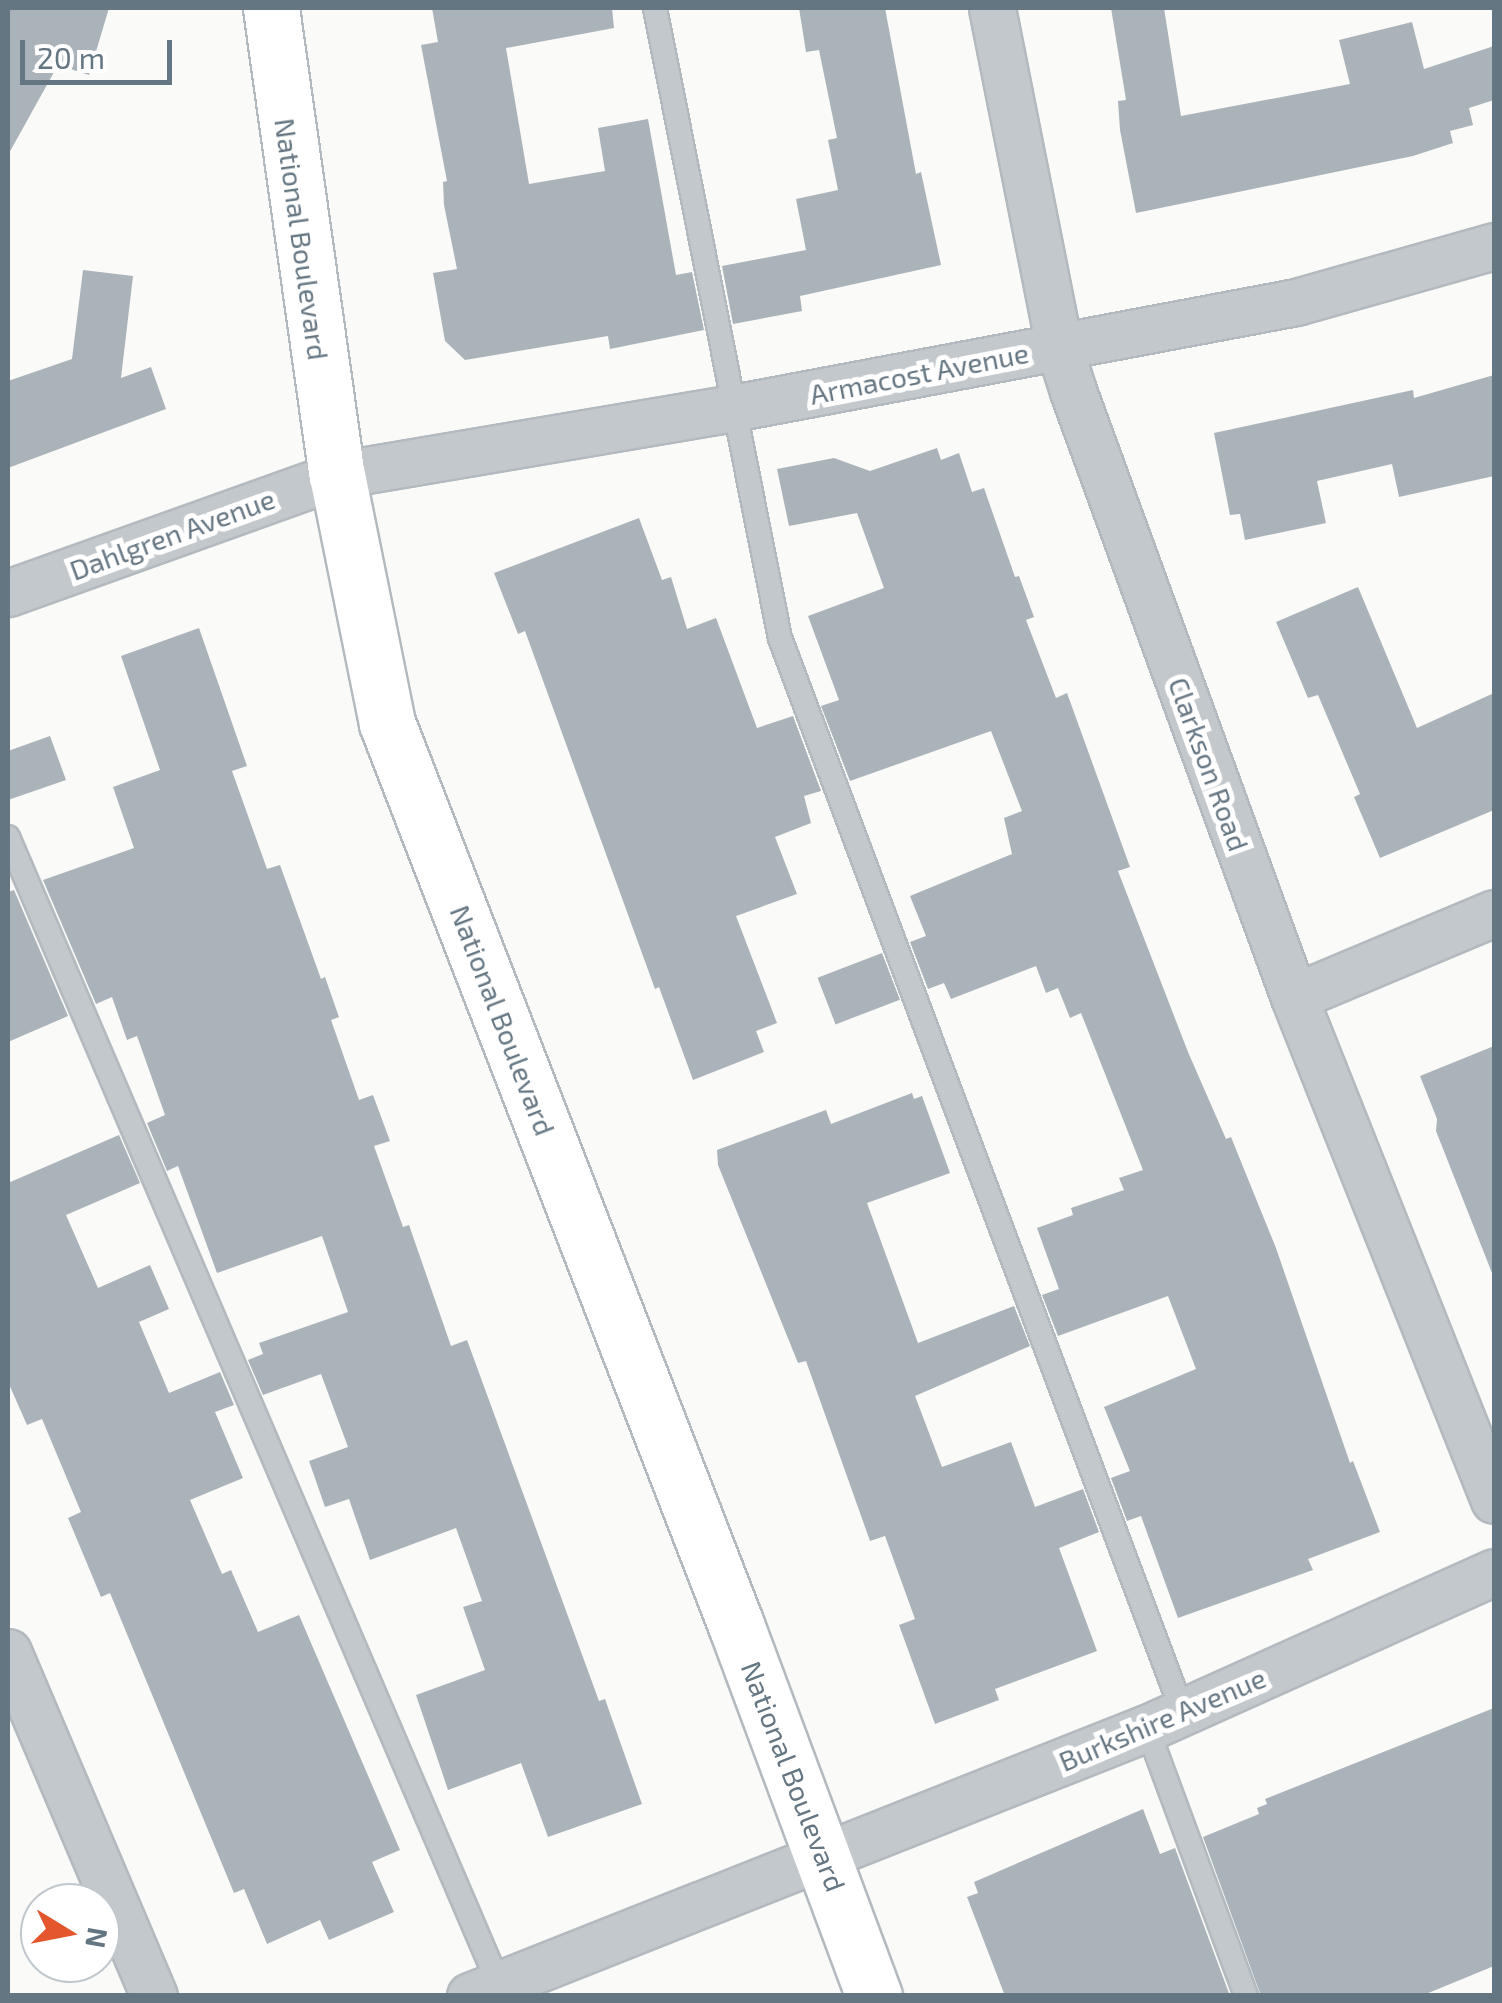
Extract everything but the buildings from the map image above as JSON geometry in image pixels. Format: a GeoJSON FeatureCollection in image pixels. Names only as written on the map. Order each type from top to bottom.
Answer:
{"type":"FeatureCollection","features":[{"type":"Feature","properties":{"kind":"main road","name":"National Boulevard"},"geometry":{"type":"LineString","coordinates":[[270,8],[338,475],[386,723],[826,1858],[874,1996]]}},
{"type":"Feature","properties":{"kind":"street","name":"Clarkson Road"},"geometry":{"type":"LineString","coordinates":[[992,8],[1059,347],[1294,997],[1494,1500]]}},
{"type":"Feature","properties":{"kind":"street","name":"Armacost Avenue"},"geometry":{"type":"LineString","coordinates":[[338,475],[733,408],[1296,302],[1494,246]]}},
{"type":"Feature","properties":{"kind":"street","name":"Dahlgren Avenue"},"geometry":{"type":"LineString","coordinates":[[8,593],[338,475]]}},
{"type":"Feature","properties":{"kind":"street"},"geometry":{"type":"LineString","coordinates":[[1294,997],[1494,913]]}},
{"type":"Feature","properties":{"kind":"street","name":"Burkshire Avenue"},"geometry":{"type":"LineString","coordinates":[[485,1990],[826,1858],[1165,1720],[1494,1572]]}},
{"type":"Feature","properties":{"kind":"street"},"geometry":{"type":"LineString","coordinates":[[8,1652],[154,1996]]}},
{"type":"Feature","properties":{"kind":"lane"},"geometry":{"type":"LineString","coordinates":[[655,8],[780,638],[1165,1720],[1246,1996]]}},
{"type":"Feature","properties":{"kind":"lane"},"geometry":{"type":"LineString","coordinates":[[8,837],[485,1990]]}}]}
